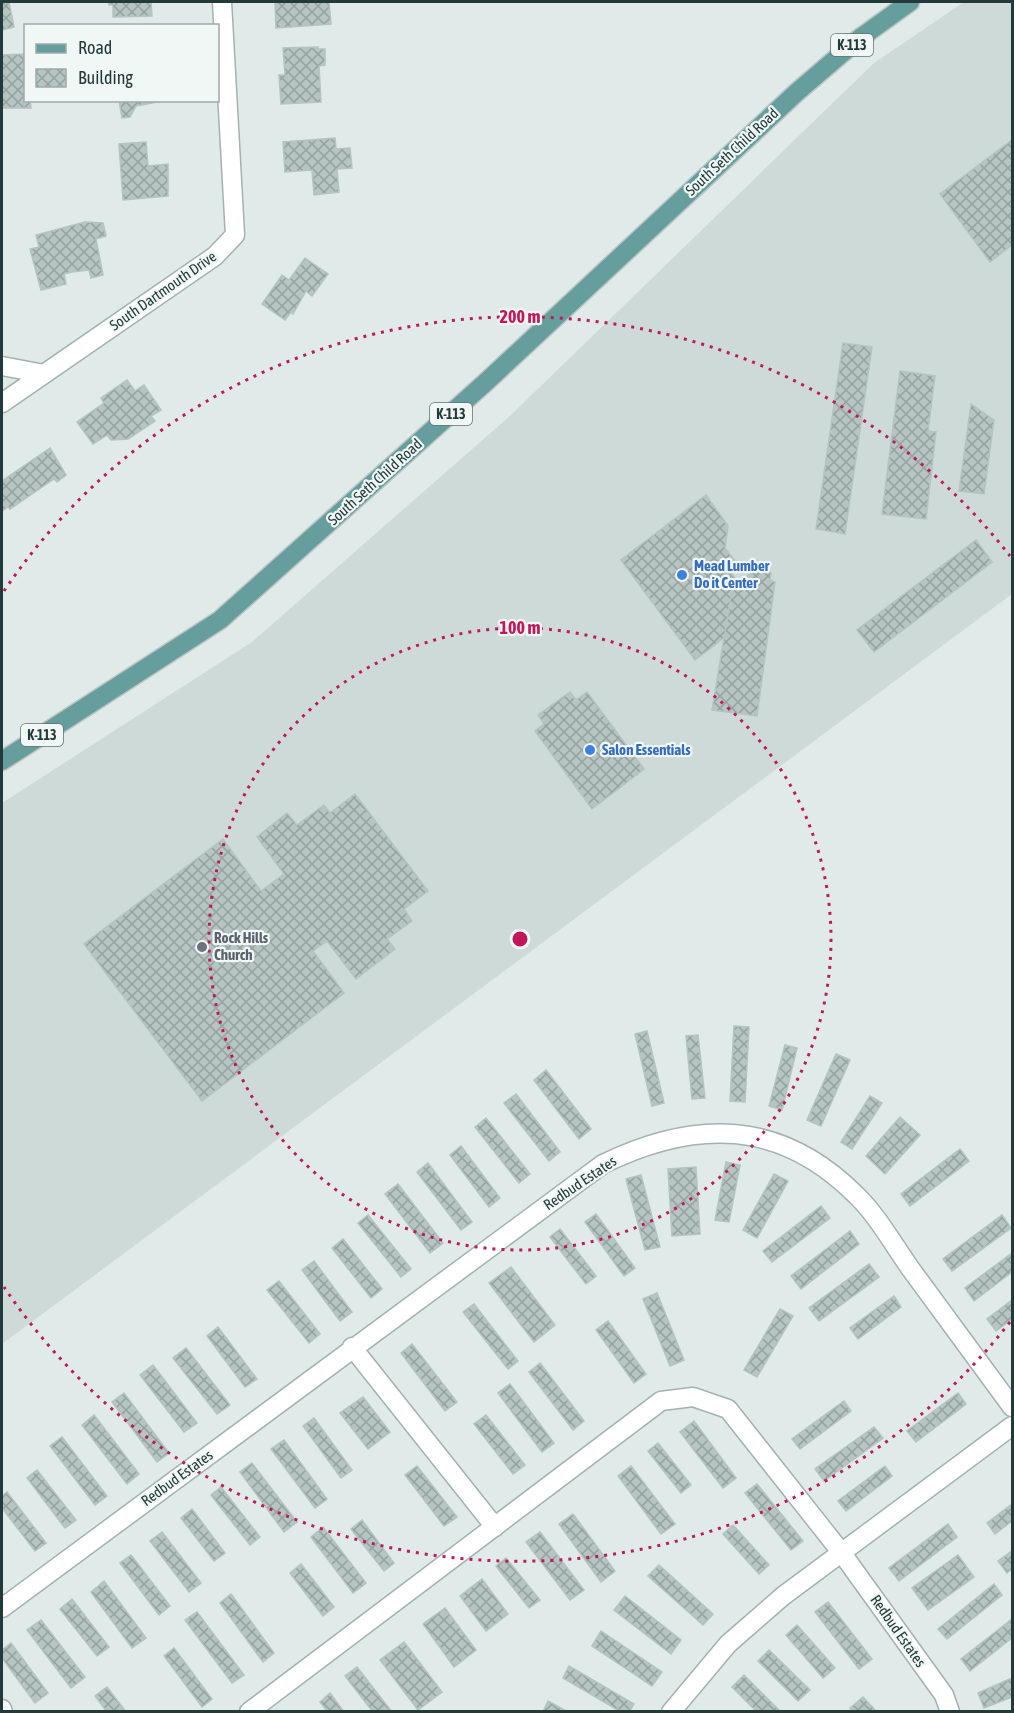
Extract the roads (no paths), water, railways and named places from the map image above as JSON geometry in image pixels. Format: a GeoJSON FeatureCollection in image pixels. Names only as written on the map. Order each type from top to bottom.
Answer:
{"type":"FeatureCollection","features":[{"type":"Feature","properties":{"kind":"main road","name":"South Seth Child Road"},"geometry":{"type":"LineString","coordinates":[[2,761],[219,620],[486,382],[797,92],[860,38],[910,2]]}},
{"type":"Feature","properties":{"kind":"street","name":"South Dartmouth Drive"},"geometry":{"type":"LineString","coordinates":[[2,403],[215,256],[235,235],[222,2]]}},
{"type":"Feature","properties":{"kind":"street"},"geometry":{"type":"LineString","coordinates":[[2,366],[44,374]]}},
{"type":"Feature","properties":{"kind":"street","name":"Redbud Estates"},"geometry":{"type":"LineString","coordinates":[[2,1608],[352,1347],[603,1164],[630,1151],[682,1135],[736,1134],[766,1139],[818,1161],[858,1196],[1012,1407]]}},
{"type":"Feature","properties":{"kind":"street"},"geometry":{"type":"LineString","coordinates":[[352,1347],[495,1527]]}},
{"type":"Feature","properties":{"kind":"street","name":"Redbud Estates"},"geometry":{"type":"LineString","coordinates":[[249,1712],[661,1401],[693,1397],[728,1409],[841,1552],[944,1695],[950,1712]]}},
{"type":"Feature","properties":{"kind":"street"},"geometry":{"type":"LineString","coordinates":[[671,1712],[728,1644],[783,1596],[1012,1426]]}},
{"type":"Feature","properties":{"kind":"place","name":"Mead Lumber Do it Center"},"geometry":{"type":"Point","coordinates":[682,575]}},
{"type":"Feature","properties":{"kind":"place","name":"Salon Essentials"},"geometry":{"type":"Point","coordinates":[590,750]}},
{"type":"Feature","properties":{"kind":"place","name":"Rock Hills Church"},"geometry":{"type":"Point","coordinates":[202,947]}}]}
